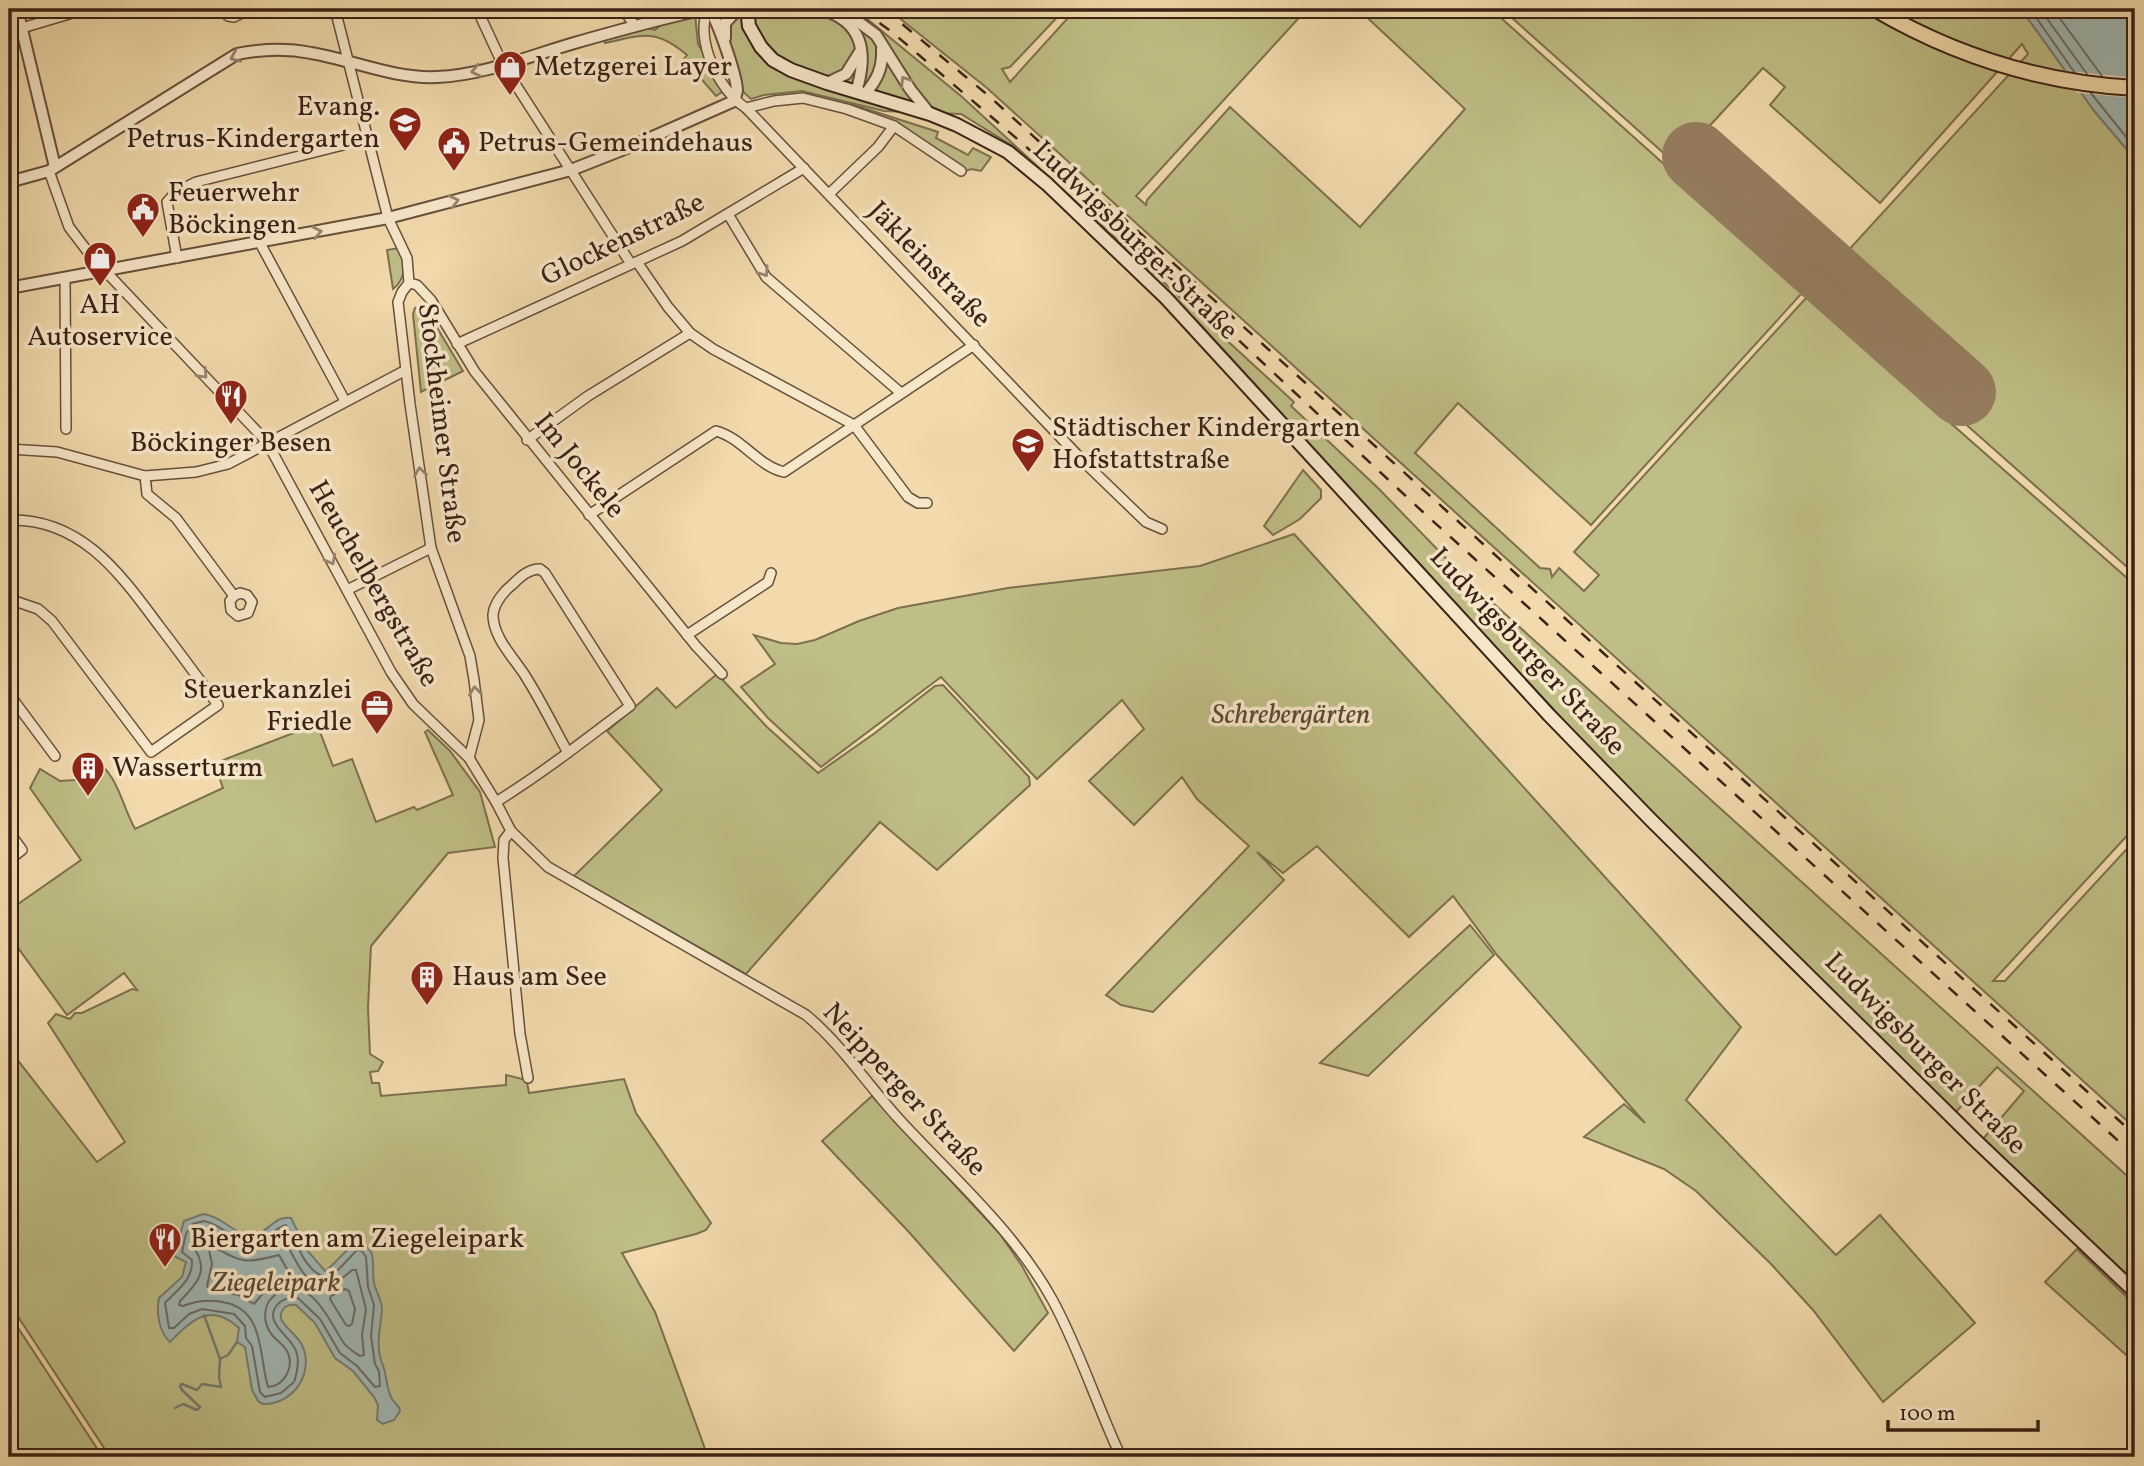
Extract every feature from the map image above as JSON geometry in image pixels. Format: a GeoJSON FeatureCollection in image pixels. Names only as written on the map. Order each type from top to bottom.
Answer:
{"type":"FeatureCollection","features":[{"type":"Feature","properties":{"kind":"main road"},"geometry":{"type":"LineString","coordinates":[[1875,9],[1943,45],[2001,65],[2082,82],[2135,88]]}},
{"type":"Feature","properties":{"kind":"main road","name":"Ludwigsburger Straße"},"geometry":{"type":"LineString","coordinates":[[743,10],[761,47],[773,60],[791,70],[827,83],[930,114],[957,125],[1008,152],[1046,184],[1125,257],[1194,328],[1574,741],[1973,1138],[2135,1292]]}},
{"type":"Feature","properties":{"kind":"street"},"geometry":{"type":"LineString","coordinates":[[17,9],[52,169]]}},
{"type":"Feature","properties":{"kind":"street"},"geometry":{"type":"LineString","coordinates":[[22,28],[86,9]]}},
{"type":"Feature","properties":{"kind":"street"},"geometry":{"type":"LineString","coordinates":[[221,9],[228,16],[234,17],[240,14],[241,9]]}},
{"type":"Feature","properties":{"kind":"street","name":"Stockheimer Straße"},"geometry":{"type":"LineString","coordinates":[[335,9],[388,218],[407,258],[409,283],[398,302],[406,370],[431,548],[459,623],[472,668],[479,720],[469,758]]}},
{"type":"Feature","properties":{"kind":"street"},"geometry":{"type":"LineString","coordinates":[[477,9],[503,65],[571,170],[634,263],[690,333],[713,349],[854,425],[908,497],[918,503],[927,503]]}},
{"type":"Feature","properties":{"kind":"street"},"geometry":{"type":"LineString","coordinates":[[623,9],[635,26]]}},
{"type":"Feature","properties":{"kind":"street"},"geometry":{"type":"LineString","coordinates":[[9,182],[52,169],[237,54],[261,50],[282,49],[312,53],[393,73],[432,77],[503,65],[635,26],[707,9],[715,17],[737,90],[734,101],[571,170],[388,218],[9,288]]}},
{"type":"Feature","properties":{"kind":"street","name":"Jäkleinstraße"},"geometry":{"type":"LineString","coordinates":[[707,9],[704,19],[705,43],[716,70],[734,101],[746,108],[830,194],[1086,464],[1146,522],[1162,528]]}},
{"type":"Feature","properties":{"kind":"street"},"geometry":{"type":"LineString","coordinates":[[820,9],[838,16],[857,34],[862,48],[861,93]]}},
{"type":"Feature","properties":{"kind":"street"},"geometry":{"type":"LineString","coordinates":[[841,9],[876,35],[910,89],[930,114]]}},
{"type":"Feature","properties":{"kind":"street","name":"Ludwigsburger Straße"},"geometry":{"type":"LineString","coordinates":[[724,44],[725,23],[743,10]]}},
{"type":"Feature","properties":{"kind":"street"},"geometry":{"type":"LineString","coordinates":[[861,93],[879,74],[883,61],[882,46]]}},
{"type":"Feature","properties":{"kind":"street"},"geometry":{"type":"LineString","coordinates":[[827,83],[846,74],[862,48]]}},
{"type":"Feature","properties":{"kind":"street"},"geometry":{"type":"LineString","coordinates":[[746,108],[803,98],[847,108],[894,126],[961,171]]}},
{"type":"Feature","properties":{"kind":"street"},"geometry":{"type":"LineString","coordinates":[[830,194],[878,147],[894,126]]}},
{"type":"Feature","properties":{"kind":"street"},"geometry":{"type":"LineString","coordinates":[[177,258],[167,202],[176,192],[196,182],[367,139]]}},
{"type":"Feature","properties":{"kind":"street","name":"Glockenstraße"},"geometry":{"type":"LineString","coordinates":[[457,344],[682,241],[804,168]]}},
{"type":"Feature","properties":{"kind":"street","name":"Heuchelbergstraße"},"geometry":{"type":"LineString","coordinates":[[52,169],[60,208],[69,227],[106,271],[267,442],[391,672],[413,704],[469,758],[511,831]]}},
{"type":"Feature","properties":{"kind":"street"},"geometry":{"type":"LineString","coordinates":[[728,214],[765,277],[901,393]]}},
{"type":"Feature","properties":{"kind":"street"},"geometry":{"type":"LineString","coordinates":[[260,243],[345,401]]}},
{"type":"Feature","properties":{"kind":"street"},"geometry":{"type":"LineString","coordinates":[[65,279],[66,429]]}},
{"type":"Feature","properties":{"kind":"street","name":"Im Jockele"},"geometry":{"type":"LineString","coordinates":[[409,283],[417,285],[431,300],[457,344],[527,440],[722,674]]}},
{"type":"Feature","properties":{"kind":"street"},"geometry":{"type":"LineString","coordinates":[[527,440],[588,396],[690,333]]}},
{"type":"Feature","properties":{"kind":"street"},"geometry":{"type":"LineString","coordinates":[[589,515],[716,431],[723,433],[773,468],[784,472],[974,345]]}},
{"type":"Feature","properties":{"kind":"street"},"geometry":{"type":"LineString","coordinates":[[9,449],[57,452],[145,476],[195,472],[228,464],[406,370]]}},
{"type":"Feature","properties":{"kind":"street"},"geometry":{"type":"LineString","coordinates":[[145,476],[148,494],[176,519],[234,596]]}},
{"type":"Feature","properties":{"kind":"street"},"geometry":{"type":"LineString","coordinates":[[9,520],[52,527],[69,534],[95,551],[122,577],[218,705],[150,752],[52,621],[38,609],[9,599]]}},
{"type":"Feature","properties":{"kind":"street"},"geometry":{"type":"LineString","coordinates":[[347,590],[431,548]]}},
{"type":"Feature","properties":{"kind":"street"},"geometry":{"type":"LineString","coordinates":[[496,802],[529,781],[568,753],[630,706],[630,702],[545,573],[540,569],[532,569],[522,575],[499,600],[493,613],[494,622],[500,638],[527,678],[568,753]]}},
{"type":"Feature","properties":{"kind":"street"},"geometry":{"type":"LineString","coordinates":[[687,635],[768,582],[771,573]]}},
{"type":"Feature","properties":{"kind":"street"},"geometry":{"type":"LineString","coordinates":[[9,694],[55,756]]}},
{"type":"Feature","properties":{"kind":"street"},"geometry":{"type":"LineString","coordinates":[[511,831],[504,840],[503,858],[520,1034],[528,1078]]}},
{"type":"Feature","properties":{"kind":"street","name":"Neipperger Straße"},"geometry":{"type":"LineString","coordinates":[[511,831],[548,867],[806,1015],[835,1041],[878,1096],[1005,1232],[1031,1269],[1052,1300],[1121,1457]]}},
{"type":"Feature","properties":{"kind":"street"},"geometry":{"type":"LineString","coordinates":[[9,832],[22,850],[9,860]]}},
{"type":"Feature","properties":{"kind":"green space"},"geometry":{"type":"Polygon","coordinates":[[[725,9],[855,9],[961,96],[1294,402],[1291,406],[1379,489],[1463,576],[2135,1183],[2135,1282],[1983,1139],[2024,1091],[1997,1067],[1955,1113],[1597,757],[1197,321],[1108,233],[1016,148],[961,114],[884,111],[802,91],[751,99],[739,88],[720,20],[725,9]]]}},
{"type":"Feature","properties":{"kind":"green space"},"geometry":{"type":"Polygon","coordinates":[[[888,9],[1065,9],[1010,67],[1002,69],[1010,82],[1076,9],[1307,9],[1136,196],[1146,205],[1147,200],[1230,107],[1360,227],[1465,109],[1358,9],[1491,9],[1801,287],[1802,293],[1591,525],[1458,403],[1415,453],[1540,568],[1550,569],[1552,577],[1559,568],[1584,591],[1599,575],[1574,552],[1807,297],[2135,585],[2135,827],[1993,981],[2005,981],[2135,840],[2135,1128],[987,88],[888,9]]]}},
{"type":"Feature","properties":{"kind":"green space"},"geometry":{"type":"Polygon","coordinates":[[[1502,9],[2021,9],[2095,112],[2135,159],[2135,574],[1813,289],[2028,54],[2022,44],[1880,203],[1770,105],[1785,87],[1763,68],[1703,133],[1834,255],[1814,278],[1806,280],[1502,9]]]}},
{"type":"Feature","properties":{"kind":"green space"},"geometry":{"type":"Polygon","coordinates":[[[695,14],[698,44],[725,90],[716,96],[684,59],[687,55],[676,46],[648,36],[605,43],[603,38],[642,27],[655,30],[663,23],[695,14]]]}},
{"type":"Feature","properties":{"kind":"green space"},"geometry":{"type":"Polygon","coordinates":[[[851,104],[938,132],[936,138],[968,155],[973,148],[991,157],[981,171],[966,171],[896,124],[851,107],[851,104]]]}},
{"type":"Feature","properties":{"kind":"green space"},"geometry":{"type":"Polygon","coordinates":[[[399,248],[404,270],[401,280],[393,289],[387,250],[399,248]]]}},
{"type":"Feature","properties":{"kind":"green space"},"geometry":{"type":"Polygon","coordinates":[[[421,306],[427,311],[463,371],[421,392],[413,314],[415,308],[421,306]]]}},
{"type":"Feature","properties":{"kind":"green space"},"geometry":{"type":"Polygon","coordinates":[[[1303,470],[1321,490],[1321,498],[1300,519],[1273,535],[1264,526],[1303,470]]]}},
{"type":"Feature","properties":{"kind":"green space","name":"Schrebergärten"},"geometry":{"type":"Polygon","coordinates":[[[1294,534],[1741,1027],[1686,1100],[1836,1255],[1880,1215],[1975,1323],[1883,1402],[1813,1310],[1771,1264],[1696,1191],[1664,1169],[1584,1137],[1624,1104],[1645,1123],[1497,955],[1453,896],[1409,937],[1317,846],[1283,873],[1257,852],[1284,880],[1153,1012],[1121,1005],[1106,995],[1249,846],[1197,799],[1182,777],[1134,825],[1089,781],[1144,729],[1122,700],[1037,779],[941,677],[821,767],[768,718],[741,687],[775,664],[754,635],[781,643],[797,644],[815,640],[898,608],[1008,588],[1200,566],[1294,534]]]}},
{"type":"Feature","properties":{"kind":"green space"},"geometry":{"type":"Polygon","coordinates":[[[717,674],[767,727],[818,773],[935,686],[943,685],[1029,777],[1030,785],[937,870],[880,822],[746,974],[574,876],[662,790],[607,731],[657,688],[676,708],[717,674]]]}},
{"type":"Feature","properties":{"kind":"green space","name":"Ziegeleipark"},"geometry":{"type":"Polygon","coordinates":[[[317,724],[333,766],[352,759],[376,822],[414,807],[417,810],[453,795],[425,732],[428,730],[450,751],[480,792],[495,847],[448,853],[371,946],[368,1008],[370,1054],[383,1062],[378,1071],[370,1072],[372,1083],[379,1083],[381,1096],[506,1085],[506,1075],[522,1079],[526,1077],[529,1093],[624,1079],[636,1113],[711,1223],[706,1230],[696,1234],[622,1253],[655,1312],[708,1457],[110,1457],[9,1303],[9,1049],[97,1162],[125,1142],[48,1023],[56,1014],[70,1019],[75,1013],[82,1013],[132,989],[137,990],[124,973],[67,1015],[16,945],[11,909],[81,860],[30,788],[40,769],[60,781],[75,780],[79,757],[91,756],[113,780],[135,829],[223,788],[218,774],[227,770],[223,760],[317,724]]]}},
{"type":"Feature","properties":{"kind":"green space"},"geometry":{"type":"Polygon","coordinates":[[[1470,925],[1494,955],[1368,1076],[1320,1063],[1470,925]]]}},
{"type":"Feature","properties":{"kind":"green space"},"geometry":{"type":"Polygon","coordinates":[[[872,1096],[1000,1234],[1022,1266],[1048,1313],[1014,1351],[908,1231],[822,1141],[872,1096]]]}},
{"type":"Feature","properties":{"kind":"green space"},"geometry":{"type":"Polygon","coordinates":[[[2077,1249],[2135,1305],[2135,1363],[2045,1282],[2077,1249]]]}},
{"type":"Feature","properties":{"kind":"green space"},"geometry":{"type":"Polygon","coordinates":[[[9,1314],[98,1450],[86,1457],[9,1457],[9,1314]]]}},
{"type":"Feature","properties":{"kind":"water"},"geometry":{"type":"Polygon","coordinates":[[[2021,9],[2135,9],[2135,159],[2095,112],[2021,9]]]}},
{"type":"Feature","properties":{"kind":"water"},"geometry":{"type":"Polygon","coordinates":[[[203,1214],[216,1218],[238,1232],[250,1235],[261,1232],[279,1220],[291,1218],[306,1249],[325,1271],[359,1242],[369,1249],[373,1259],[374,1283],[382,1306],[380,1356],[390,1395],[400,1411],[394,1420],[383,1424],[377,1420],[378,1405],[374,1397],[353,1371],[335,1358],[315,1323],[296,1305],[284,1308],[281,1319],[302,1345],[306,1366],[299,1385],[284,1399],[274,1403],[263,1404],[252,1390],[245,1347],[237,1342],[239,1328],[229,1320],[210,1315],[202,1317],[193,1321],[170,1342],[159,1322],[159,1298],[182,1277],[186,1262],[174,1256],[184,1221],[203,1214]]]}},
{"type":"Feature","properties":{"kind":"pier"},"geometry":{"type":"Polygon","coordinates":[[[2060,70],[2135,78],[2135,98],[2077,93],[2060,70]]]}},
{"type":"Feature","properties":{"kind":"waterway"},"geometry":{"type":"LineString","coordinates":[[204,1315],[220,1359]]}},
{"type":"Feature","properties":{"kind":"waterway"},"geometry":{"type":"LineString","coordinates":[[175,1408],[183,1404],[197,1410],[200,1407],[182,1390],[182,1384],[197,1390],[202,1384],[221,1387],[220,1359],[228,1355],[237,1342]]}},
{"type":"Feature","properties":{"kind":"runway"},"geometry":{"type":"LineString","coordinates":[[1696,156],[1962,392]]}},
{"type":"Feature","properties":{"kind":"railway"},"geometry":{"type":"LineString","coordinates":[[860,9],[892,32],[1022,143],[1424,513],[2135,1156]]}},
{"type":"Feature","properties":{"kind":"railway"},"geometry":{"type":"LineString","coordinates":[[884,9],[990,97],[2135,1135]]}},
{"type":"Feature","properties":{"kind":"place","name":"Metzgerei Layer"},"geometry":{"type":"Point","coordinates":[510,97]}},
{"type":"Feature","properties":{"kind":"place","name":"Evang. Petrus-Kindergarten"},"geometry":{"type":"Point","coordinates":[405,153]}},
{"type":"Feature","properties":{"kind":"place","name":"Petrus-Gemeindehaus"},"geometry":{"type":"Point","coordinates":[454,173]}},
{"type":"Feature","properties":{"kind":"place","name":"Feuerwehr Böckingen"},"geometry":{"type":"Point","coordinates":[143,239]}},
{"type":"Feature","properties":{"kind":"place","name":"AH Autoservice"},"geometry":{"type":"Point","coordinates":[100,288]}},
{"type":"Feature","properties":{"kind":"place","name":"Böckinger Besen"},"geometry":{"type":"Point","coordinates":[231,426]}},
{"type":"Feature","properties":{"kind":"place","name":"Städtischer Kindergarten Hofstattstraße"},"geometry":{"type":"Point","coordinates":[1028,474]}},
{"type":"Feature","properties":{"kind":"place","name":"Steuerkanzlei Friedle"},"geometry":{"type":"Point","coordinates":[377,736]}},
{"type":"Feature","properties":{"kind":"place","name":"Wasserturm"},"geometry":{"type":"Point","coordinates":[88,798]}},
{"type":"Feature","properties":{"kind":"place","name":"Haus am See"},"geometry":{"type":"Point","coordinates":[427,1007]}},
{"type":"Feature","properties":{"kind":"place","name":"Biergarten am Ziegeleipark"},"geometry":{"type":"Point","coordinates":[165,1269]}}]}
